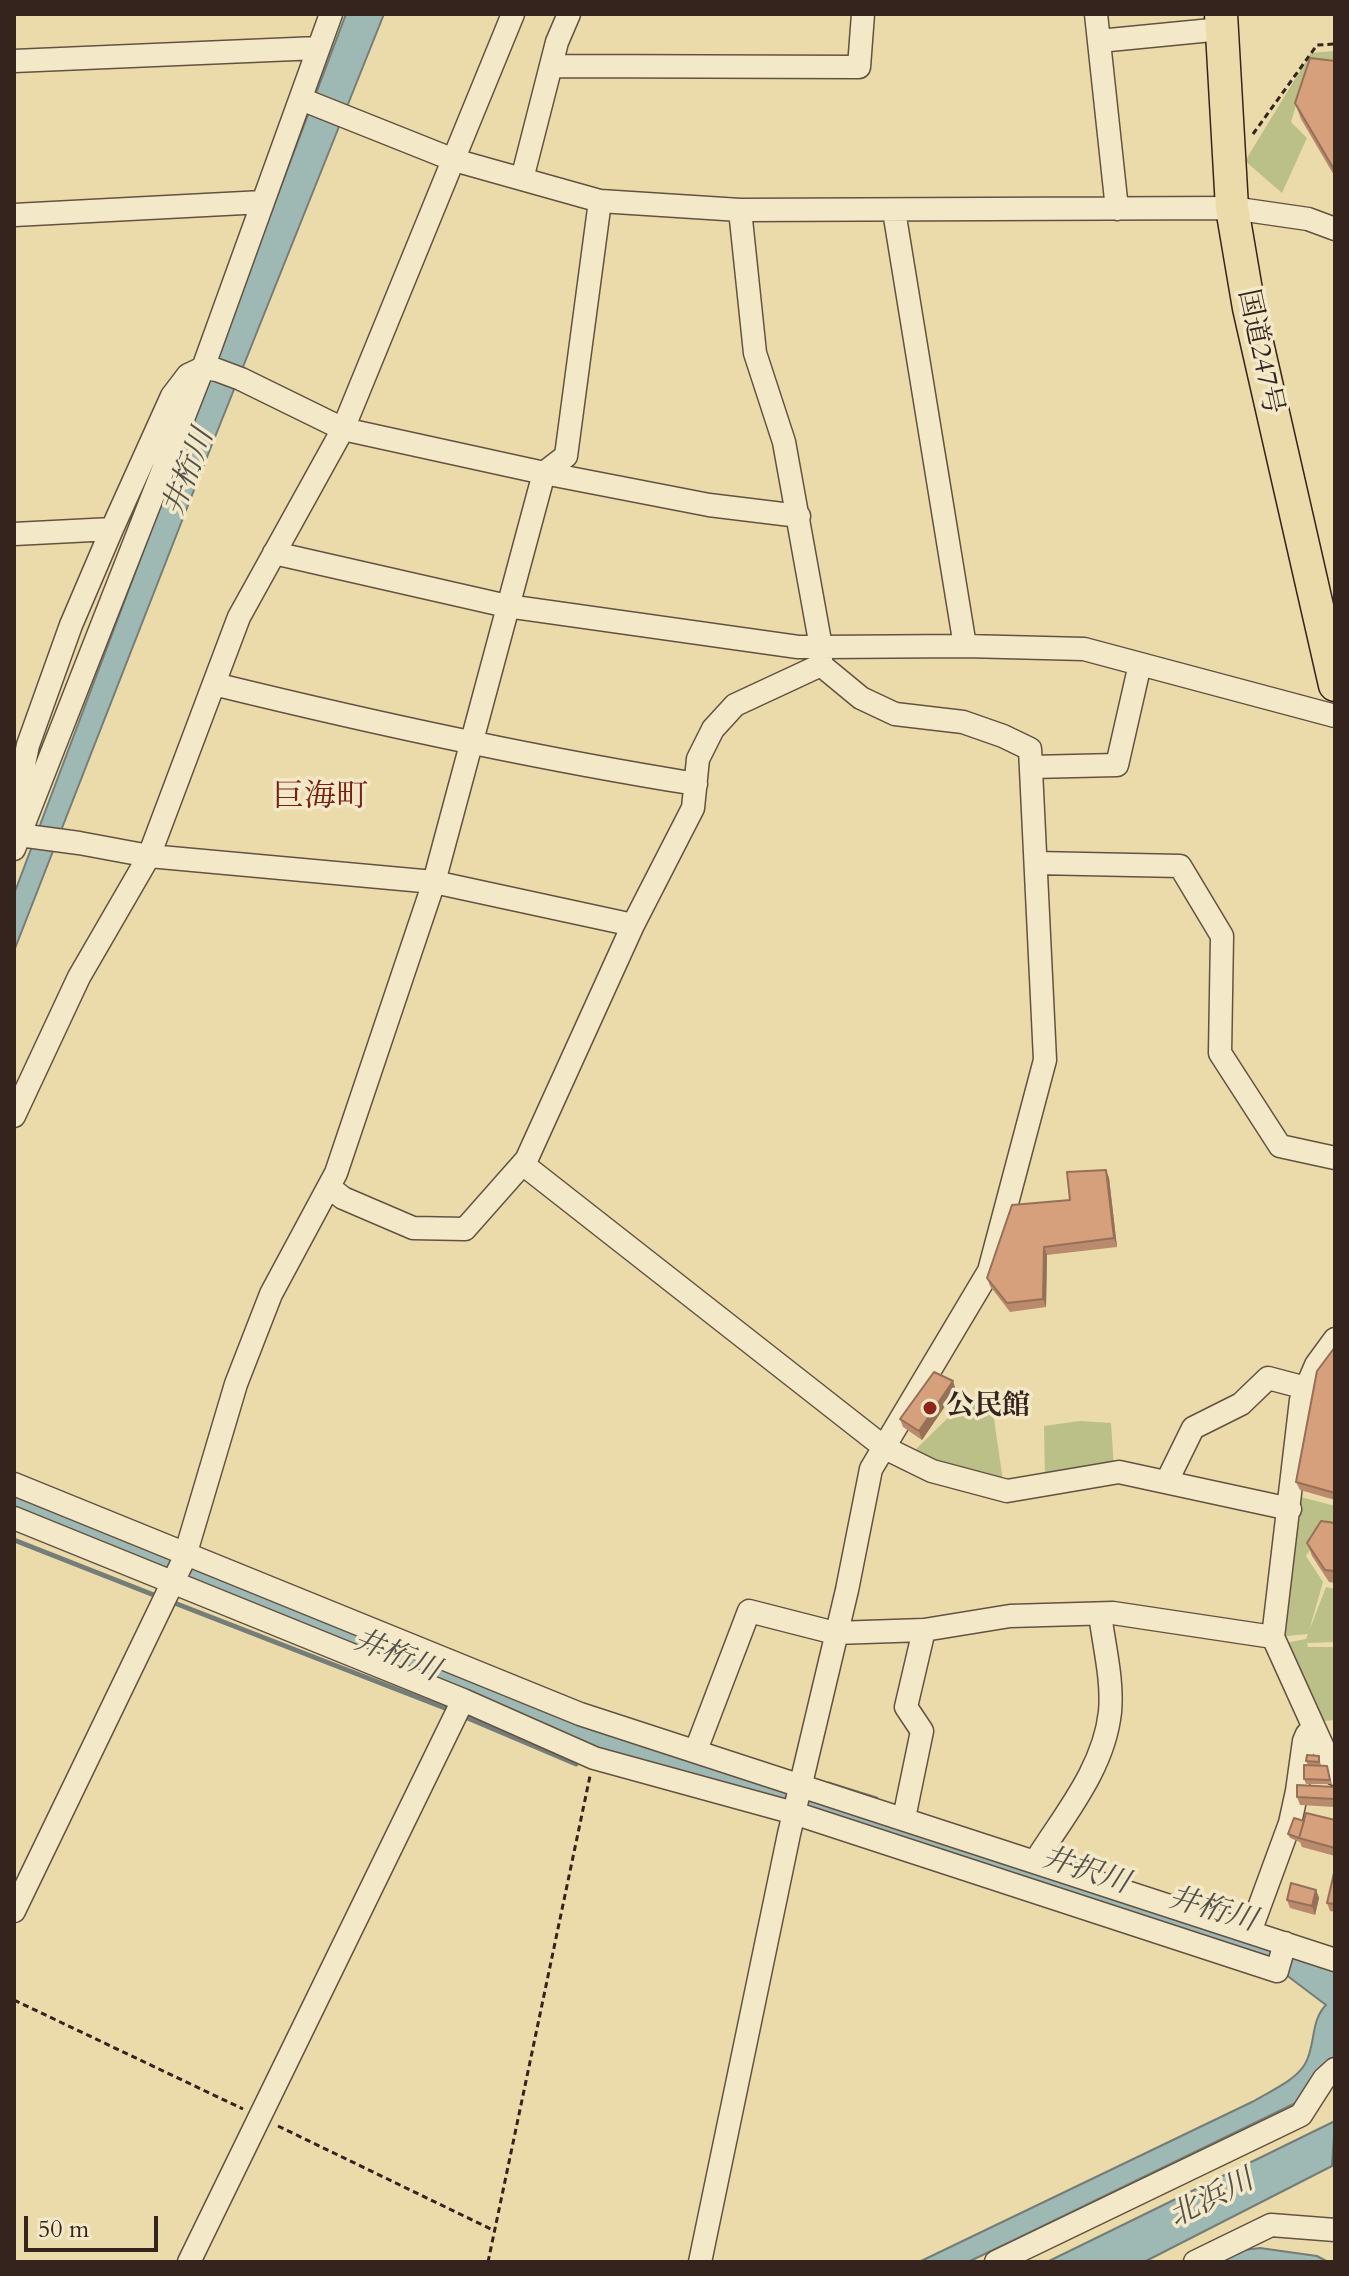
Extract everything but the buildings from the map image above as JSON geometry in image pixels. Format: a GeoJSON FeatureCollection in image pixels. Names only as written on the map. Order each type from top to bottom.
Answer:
{"type":"FeatureCollection","features":[{"type":"Feature","properties":{"kind":"highway","name":"国道247号"},"geometry":{"type":"LineString","coordinates":[[1221,21],[1232,208],[1263,377],[1335,685]]}},
{"type":"Feature","properties":{"kind":"street"},"geometry":{"type":"LineString","coordinates":[[331,14],[263,202],[210,369],[20,838],[79,843],[149,856],[434,882],[633,925]]}},
{"type":"Feature","properties":{"kind":"street"},"geometry":{"type":"LineString","coordinates":[[14,1116],[79,977],[149,856],[239,617],[343,429],[513,14]]}},
{"type":"Feature","properties":{"kind":"street"},"geometry":{"type":"LineString","coordinates":[[522,179],[557,42],[569,14]]}},
{"type":"Feature","properties":{"kind":"street"},"geometry":{"type":"LineString","coordinates":[[551,66],[859,67],[863,14]]}},
{"type":"Feature","properties":{"kind":"street"},"geometry":{"type":"LineString","coordinates":[[1096,14],[1117,209]]}},
{"type":"Feature","properties":{"kind":"street"},"geometry":{"type":"LineString","coordinates":[[1099,41],[1221,21]]}},
{"type":"Feature","properties":{"kind":"street"},"geometry":{"type":"LineString","coordinates":[[14,61],[318,48]]}},
{"type":"Feature","properties":{"kind":"street"},"geometry":{"type":"LineString","coordinates":[[301,99],[454,160],[600,201],[740,210],[1232,208],[1308,219],[1335,229]]}},
{"type":"Feature","properties":{"kind":"street"},"geometry":{"type":"LineString","coordinates":[[14,1911],[185,1556],[236,1384],[271,1294],[336,1173],[434,882],[544,473],[566,456],[600,201]]}},
{"type":"Feature","properties":{"kind":"street"},"geometry":{"type":"LineString","coordinates":[[14,215],[263,202]]}},
{"type":"Feature","properties":{"kind":"street"},"geometry":{"type":"LineString","coordinates":[[740,210],[755,353],[784,442],[821,656]]}},
{"type":"Feature","properties":{"kind":"street"},"geometry":{"type":"LineString","coordinates":[[894,211],[965,646]]}},
{"type":"Feature","properties":{"kind":"street"},"geometry":{"type":"LineString","coordinates":[[14,812],[28,745],[71,625],[172,396],[188,375],[210,369],[241,379],[343,429],[709,505],[799,516]]}},
{"type":"Feature","properties":{"kind":"street"},"geometry":{"type":"LineString","coordinates":[[14,534],[112,529]]}},
{"type":"Feature","properties":{"kind":"street"},"geometry":{"type":"LineString","coordinates":[[274,553],[507,606],[798,647],[821,656],[861,698],[895,714],[963,722],[1030,749],[1045,1060],[989,1271],[871,1469],[847,1590],[794,1813],[700,2262]]}},
{"type":"Feature","properties":{"kind":"street"},"geometry":{"type":"LineString","coordinates":[[1290,1509],[1119,1472],[1007,1491],[932,1471],[885,1448],[524,1165],[633,925],[693,808],[698,759],[713,729],[735,705],[821,656],[965,646],[1084,649],[1335,716]]}},
{"type":"Feature","properties":{"kind":"street"},"geometry":{"type":"LineString","coordinates":[[1031,767],[1117,765],[1140,664]]}},
{"type":"Feature","properties":{"kind":"street"},"geometry":{"type":"LineString","coordinates":[[214,684],[334,714],[608,770],[696,784]]}},
{"type":"Feature","properties":{"kind":"street"},"geometry":{"type":"LineString","coordinates":[[1036,863],[1180,866],[1222,936],[1220,1053],[1280,1146],[1335,1158]]}},
{"type":"Feature","properties":{"kind":"street"},"geometry":{"type":"LineString","coordinates":[[329,1187],[343,1198],[413,1228],[465,1229],[526,1160]]}},
{"type":"Feature","properties":{"kind":"street"},"geometry":{"type":"LineString","coordinates":[[1335,1339],[1316,1365],[1301,1400],[1273,1637],[1335,1774]]}},
{"type":"Feature","properties":{"kind":"street"},"geometry":{"type":"LineString","coordinates":[[1167,1481],[1193,1428],[1241,1404],[1268,1378],[1306,1388]]}},
{"type":"Feature","properties":{"kind":"street"},"geometry":{"type":"LineString","coordinates":[[14,1484],[580,1714],[1253,1926],[1285,1944],[1335,1960]]}},
{"type":"Feature","properties":{"kind":"street"},"geometry":{"type":"LineString","coordinates":[[14,1518],[463,1700],[594,1758],[794,1813],[1277,1971],[1285,1944]]}},
{"type":"Feature","properties":{"kind":"street"},"geometry":{"type":"LineString","coordinates":[[696,1750],[749,1611],[835,1633],[924,1630],[1010,1616],[1113,1613],[1273,1637]]}},
{"type":"Feature","properties":{"kind":"street"},"geometry":{"type":"LineString","coordinates":[[1036,1860],[1090,1777],[1107,1734],[1110,1683],[1100,1614]]}},
{"type":"Feature","properties":{"kind":"street"},"geometry":{"type":"LineString","coordinates":[[904,1818],[922,1731],[906,1707],[924,1630]]}},
{"type":"Feature","properties":{"kind":"street"},"geometry":{"type":"LineString","coordinates":[[189,2262],[463,1700]]}},
{"type":"Feature","properties":{"kind":"street"},"geometry":{"type":"LineString","coordinates":[[1253,1926],[1290,1823],[1304,1741],[1307,1734],[1314,1731]]}},
{"type":"Feature","properties":{"kind":"street"},"geometry":{"type":"LineString","coordinates":[[996,2262],[1301,2115],[1324,2079],[1335,2069]]}},
{"type":"Feature","properties":{"kind":"street"},"geometry":{"type":"LineString","coordinates":[[1195,2262],[1271,2225],[1335,2230]]}},
{"type":"Feature","properties":{"kind":"path"},"geometry":{"type":"LineString","coordinates":[[1250,138],[1317,45],[1335,44]]}},
{"type":"Feature","properties":{"kind":"path"},"geometry":{"type":"LineString","coordinates":[[488,2262],[594,1758]]}},
{"type":"Feature","properties":{"kind":"path"},"geometry":{"type":"LineString","coordinates":[[14,2000],[495,2231]]}},
{"type":"Feature","properties":{"kind":"green space"},"geometry":{"type":"Polygon","coordinates":[[[1335,51],[1335,71],[1306,72],[1291,122],[1307,138],[1282,193],[1245,161],[1311,53],[1335,51]]]}},
{"type":"Feature","properties":{"kind":"green space"},"geometry":{"type":"Polygon","coordinates":[[[958,1395],[974,1397],[976,1409],[986,1407],[994,1419],[1003,1481],[954,1470],[915,1450],[951,1415],[958,1395]]]}},
{"type":"Feature","properties":{"kind":"green space"},"geometry":{"type":"Polygon","coordinates":[[[1080,1421],[1111,1423],[1114,1467],[1045,1481],[1044,1426],[1080,1421]]]}},
{"type":"Feature","properties":{"kind":"green space"},"geometry":{"type":"Polygon","coordinates":[[[1301,1497],[1335,1506],[1335,1526],[1322,1530],[1306,1556],[1323,1582],[1309,1631],[1326,1587],[1335,1589],[1335,1642],[1307,1643],[1308,1647],[1335,1647],[1335,1720],[1313,1722],[1279,1644],[1306,1639],[1308,1634],[1277,1637],[1276,1632],[1301,1497]]]}},
{"type":"Feature","properties":{"kind":"water","name":"井桁川"},"geometry":{"type":"Polygon","coordinates":[[[346,14],[384,14],[14,951],[14,894],[346,14]]]}},
{"type":"Feature","properties":{"kind":"water","name":"井桁川"},"geometry":{"type":"Polygon","coordinates":[[[14,1492],[203,1570],[1335,1971],[1335,2060],[1306,2098],[1014,2240],[968,2262],[919,2262],[1282,2085],[1305,2064],[1315,2026],[1326,2005],[1273,1965],[594,1753],[14,1513],[14,1492]]]}},
{"type":"Feature","properties":{"kind":"water","name":"北浜川"},"geometry":{"type":"Polygon","coordinates":[[[1335,2121],[1332,2166],[1144,2262],[1047,2262],[1335,2121]]]}},
{"type":"Feature","properties":{"kind":"water"},"geometry":{"type":"Polygon","coordinates":[[[1260,2248],[1317,2256],[1328,2262],[1218,2262],[1244,2250],[1260,2248]]]}},
{"type":"Feature","properties":{"kind":"waterway"},"geometry":{"type":"LineString","coordinates":[[14,1540],[159,1597]]}},
{"type":"Feature","properties":{"kind":"waterway","name":"井桁川"},"geometry":{"type":"LineString","coordinates":[[172,1602],[450,1710]]}},
{"type":"Feature","properties":{"kind":"waterway"},"geometry":{"type":"LineString","coordinates":[[463,1716],[576,1764]]}},
{"type":"Feature","properties":{"kind":"waterway"},"geometry":{"type":"LineString","coordinates":[[828,1784],[876,1799]]}},
{"type":"Feature","properties":{"kind":"place","name":"公民館"},"geometry":{"type":"Point","coordinates":[930,1408]}},
{"type":"Feature","properties":{"kind":"district","name":"巨海町"},"geometry":{"type":"Point","coordinates":[320,799]}},
{"type":"Feature","properties":{"kind":"water label","name":"井択川"},"geometry":{"type":"Point","coordinates":[1085,1872]}}]}
